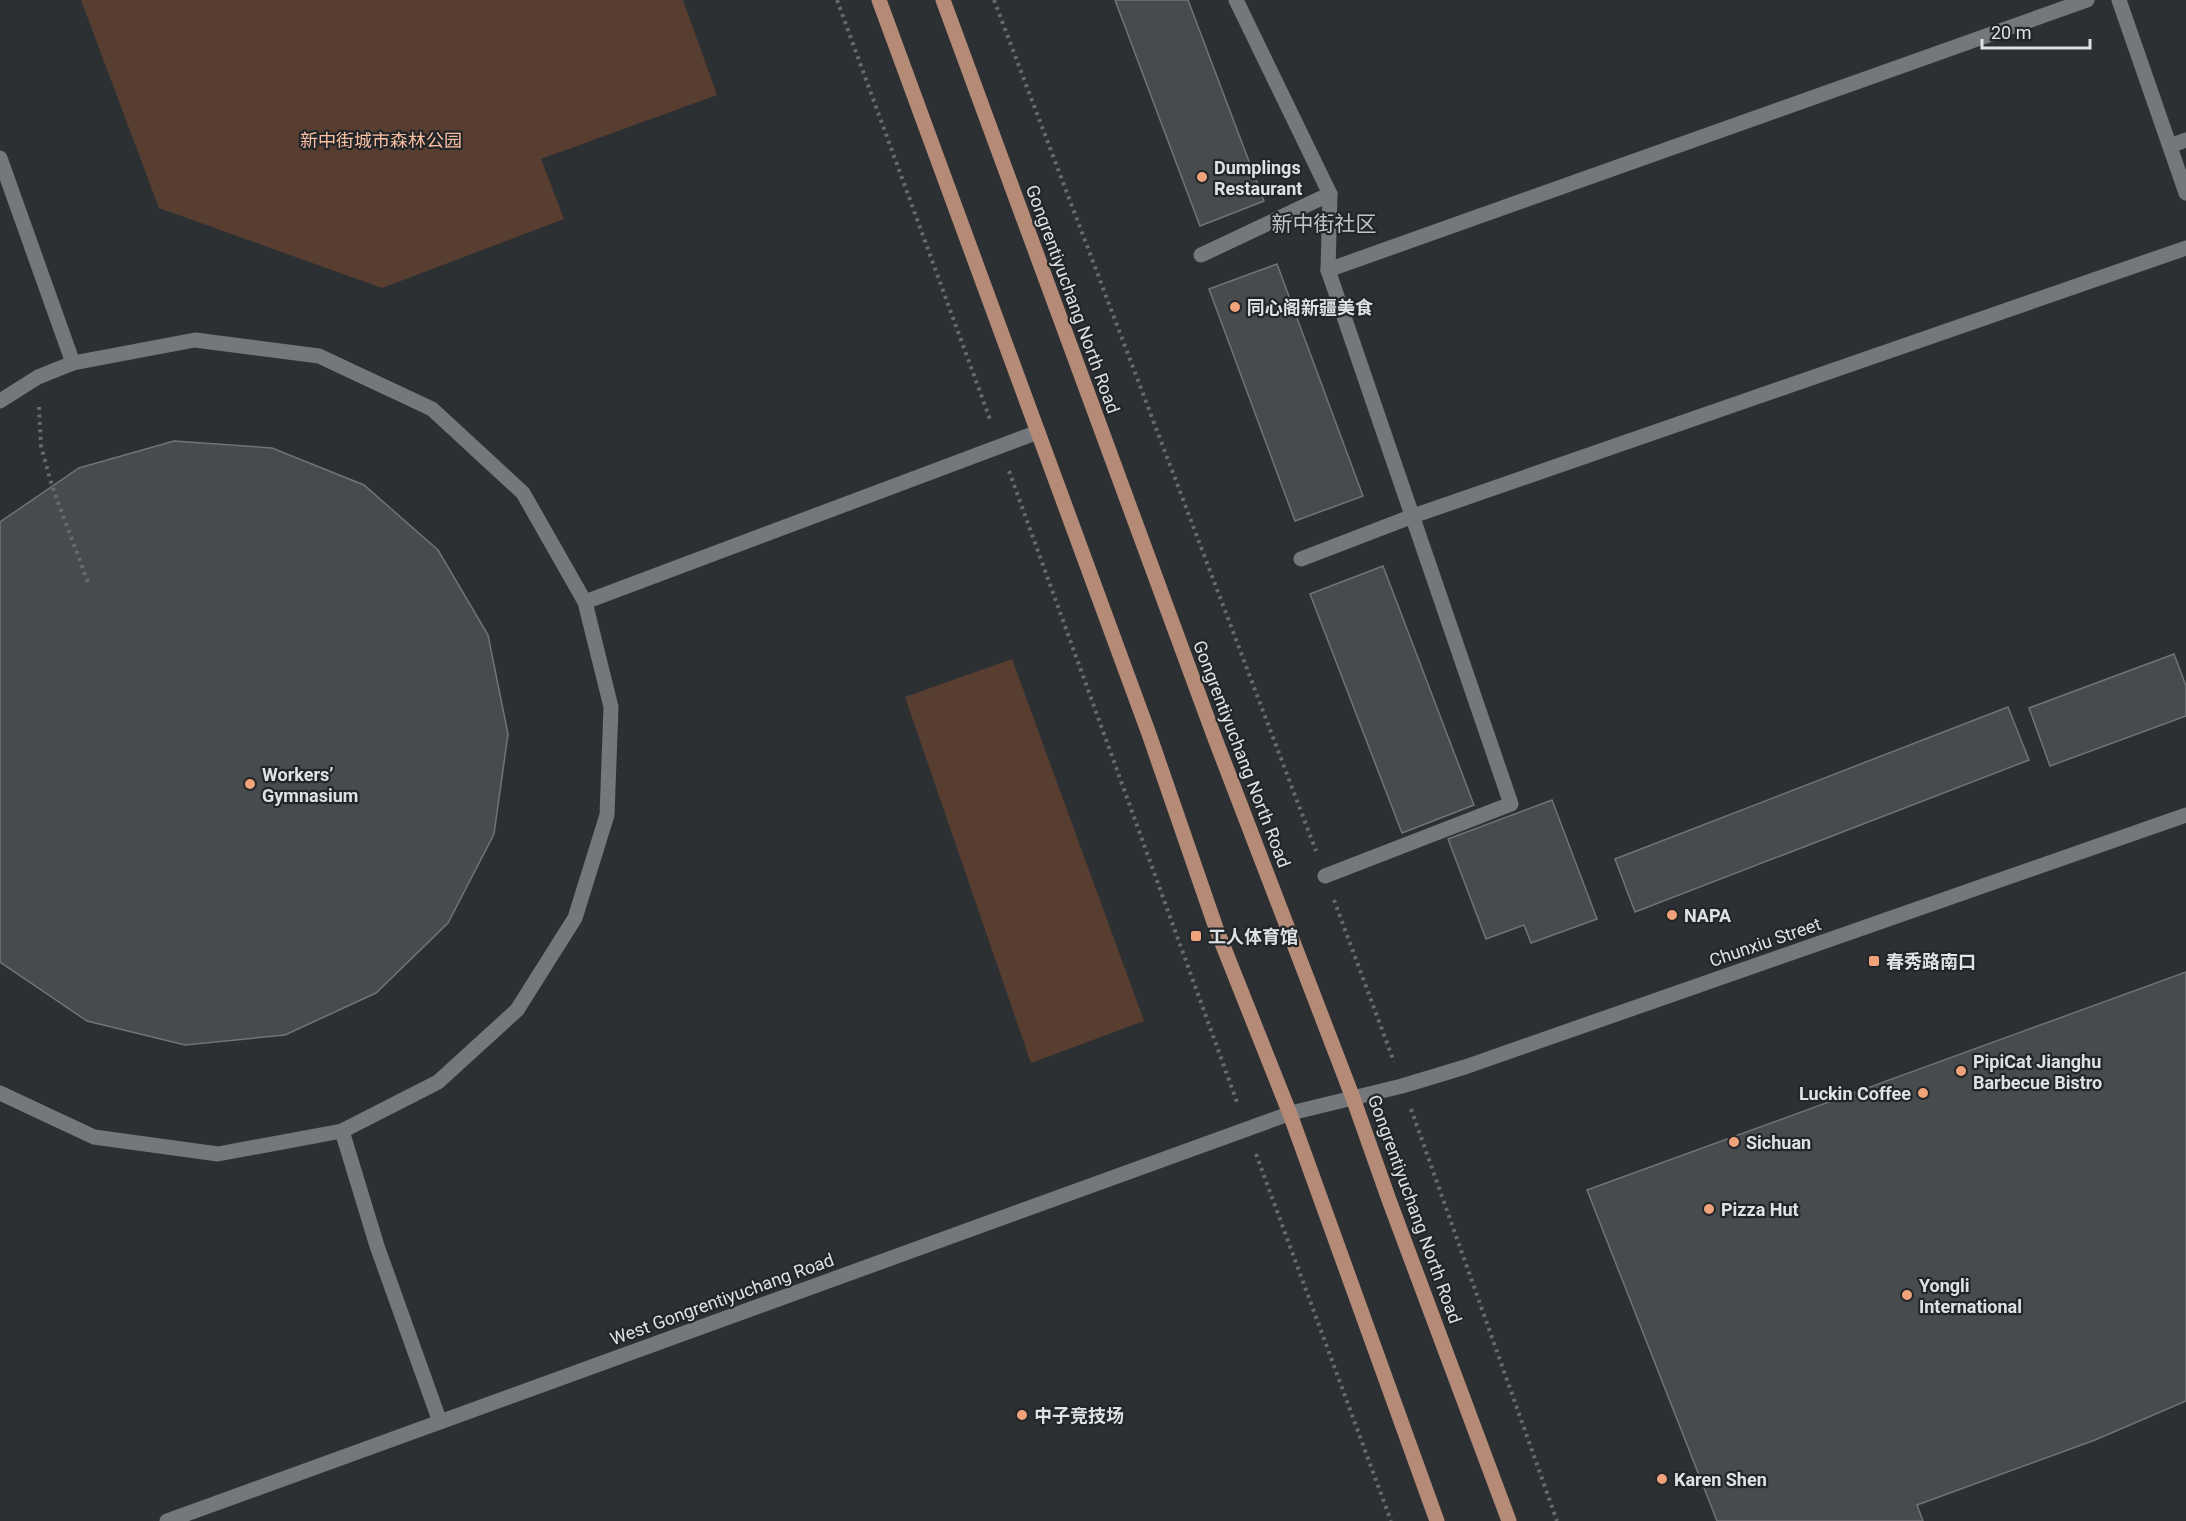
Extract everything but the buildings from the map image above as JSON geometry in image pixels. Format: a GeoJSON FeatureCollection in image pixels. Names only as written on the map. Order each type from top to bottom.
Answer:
{"type":"FeatureCollection","features":[{"type":"Feature","properties":{"kind":"main road"},"geometry":{"type":"LineString","coordinates":[[879,0],[1149,735],[1216,928],[1290,1114],[1437,1521]]}},
{"type":"Feature","properties":{"kind":"main road","name":"Gongrentiyuchang North Road"},"geometry":{"type":"LineString","coordinates":[[943,0],[1214,736],[1353,1098],[1509,1521]]}},
{"type":"Feature","properties":{"kind":"street"},"geometry":{"type":"LineString","coordinates":[[1236,0],[1330,194],[1328,270],[1511,804],[1325,876]]}},
{"type":"Feature","properties":{"kind":"street"},"geometry":{"type":"LineString","coordinates":[[1328,270],[2087,0]]}},
{"type":"Feature","properties":{"kind":"street"},"geometry":{"type":"LineString","coordinates":[[2119,0],[2186,193]]}},
{"type":"Feature","properties":{"kind":"street"},"geometry":{"type":"LineString","coordinates":[[2170,146],[2186,141]]}},
{"type":"Feature","properties":{"kind":"street"},"geometry":{"type":"LineString","coordinates":[[0,158],[73,363]]}},
{"type":"Feature","properties":{"kind":"street"},"geometry":{"type":"LineString","coordinates":[[1202,255],[1330,194]]}},
{"type":"Feature","properties":{"kind":"street"},"geometry":{"type":"LineString","coordinates":[[1301,559],[1413,516],[2186,248]]}},
{"type":"Feature","properties":{"kind":"street"},"geometry":{"type":"LineString","coordinates":[[0,401],[38,377],[73,363],[195,340],[319,356],[432,409],[523,493],[585,602],[611,707],[607,815],[575,918],[517,1010],[438,1082],[342,1131],[218,1154],[94,1137],[0,1093]]}},
{"type":"Feature","properties":{"kind":"street"},"geometry":{"type":"LineString","coordinates":[[585,602],[1038,432]]}},
{"type":"Feature","properties":{"kind":"street","name":"Chunxiu Street"},"geometry":{"type":"LineString","coordinates":[[1290,1114],[1402,1086],[1476,1064],[2186,815]]}},
{"type":"Feature","properties":{"kind":"street","name":"West Gongrentiyuchang Road"},"geometry":{"type":"LineString","coordinates":[[167,1521],[1290,1114]]}},
{"type":"Feature","properties":{"kind":"street"},"geometry":{"type":"LineString","coordinates":[[342,1131],[377,1246],[440,1422]]}},
{"type":"Feature","properties":{"kind":"path"},"geometry":{"type":"LineString","coordinates":[[837,0],[1391,1521]]}},
{"type":"Feature","properties":{"kind":"path"},"geometry":{"type":"LineString","coordinates":[[994,0],[1325,876],[1557,1521]]}},
{"type":"Feature","properties":{"kind":"path"},"geometry":{"type":"LineString","coordinates":[[38,377],[41,446],[52,486],[88,585]]}},
{"type":"Feature","properties":{"kind":"green space","name":"新中街城市森林公园"},"geometry":{"type":"Polygon","coordinates":[[[81,0],[683,0],[717,95],[541,159],[564,219],[382,288],[159,208],[81,0]]]}},
{"type":"Feature","properties":{"kind":"green space"},"geometry":{"type":"Polygon","coordinates":[[[1012,659],[1144,1021],[1031,1063],[905,697],[1012,659]]]}},
{"type":"Feature","properties":{"kind":"place","name":"Dumplings Restaurant"},"geometry":{"type":"Point","coordinates":[1202,177]}},
{"type":"Feature","properties":{"kind":"place","name":"同心阁新疆美食"},"geometry":{"type":"Point","coordinates":[1235,307]}},
{"type":"Feature","properties":{"kind":"place","name":"Workers’ Gymnasium"},"geometry":{"type":"Point","coordinates":[250,784]}},
{"type":"Feature","properties":{"kind":"place","name":"NAPA"},"geometry":{"type":"Point","coordinates":[1672,915]}},
{"type":"Feature","properties":{"kind":"place","name":"工人体育馆"},"geometry":{"type":"Point","coordinates":[1196,936]}},
{"type":"Feature","properties":{"kind":"place","name":"春秀路南口"},"geometry":{"type":"Point","coordinates":[1874,961]}},
{"type":"Feature","properties":{"kind":"place","name":"PipiCat Jianghu Barbecue Bistro"},"geometry":{"type":"Point","coordinates":[1961,1071]}},
{"type":"Feature","properties":{"kind":"place","name":"Luckin Coffee"},"geometry":{"type":"Point","coordinates":[1923,1093]}},
{"type":"Feature","properties":{"kind":"place","name":"Sichuan"},"geometry":{"type":"Point","coordinates":[1734,1142]}},
{"type":"Feature","properties":{"kind":"place","name":"Pizza Hut"},"geometry":{"type":"Point","coordinates":[1709,1209]}},
{"type":"Feature","properties":{"kind":"place","name":"Yongli International"},"geometry":{"type":"Point","coordinates":[1907,1295]}},
{"type":"Feature","properties":{"kind":"place","name":"中子竞技场"},"geometry":{"type":"Point","coordinates":[1022,1415]}},
{"type":"Feature","properties":{"kind":"place","name":"Karen Shen"},"geometry":{"type":"Point","coordinates":[1662,1479]}},
{"type":"Feature","properties":{"kind":"district","name":"新中街社区"},"geometry":{"type":"Point","coordinates":[1324,224]}}]}
